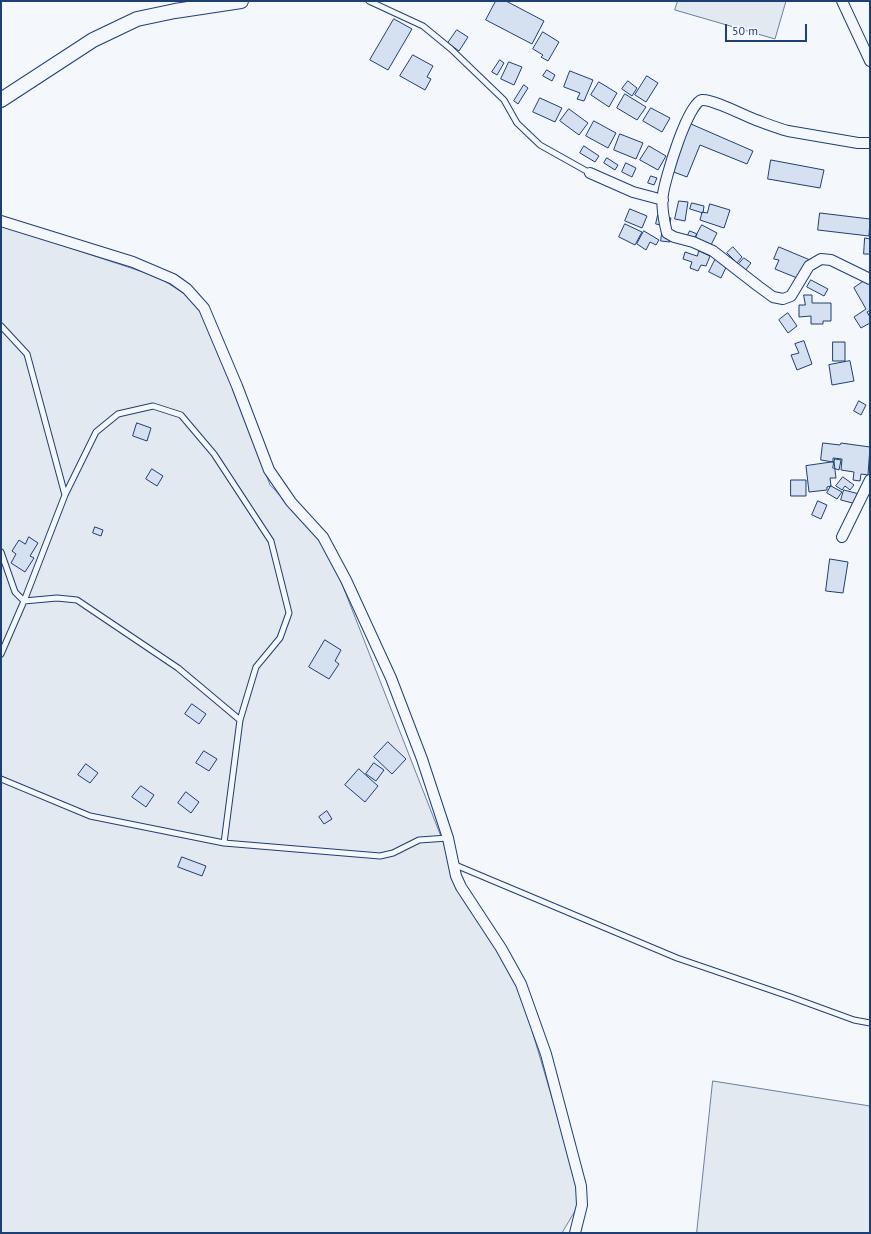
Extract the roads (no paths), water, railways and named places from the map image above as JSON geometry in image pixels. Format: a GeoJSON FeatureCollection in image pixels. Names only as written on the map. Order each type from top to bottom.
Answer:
{"type":"FeatureCollection","features":[{"type":"Feature","properties":{"kind":"main road"},"geometry":{"type":"LineString","coordinates":[[1,100],[93,40],[137,19],[175,11],[241,1]]}},
{"type":"Feature","properties":{"kind":"street"},"geometry":{"type":"LineString","coordinates":[[842,1],[870,61]]}},
{"type":"Feature","properties":{"kind":"street"},"geometry":{"type":"LineString","coordinates":[[870,143],[788,131],[706,100],[701,100],[694,108],[676,144],[663,194],[664,224],[667,233],[713,251],[773,296],[783,299],[791,296],[809,266],[821,259],[831,260],[870,279]]}},
{"type":"Feature","properties":{"kind":"street"},"geometry":{"type":"LineString","coordinates":[[590,173],[633,192],[663,200]]}},
{"type":"Feature","properties":{"kind":"street"},"geometry":{"type":"LineString","coordinates":[[1,221],[133,262],[166,276],[187,289],[204,308],[237,386],[268,470],[291,502],[323,537],[342,573],[384,664],[422,759],[448,838],[456,876],[461,887],[501,948],[521,984],[546,1054],[581,1186],[582,1205],[575,1233]]}},
{"type":"Feature","properties":{"kind":"street"},"geometry":{"type":"LineString","coordinates":[[842,538],[870,480]]}},
{"type":"Feature","properties":{"kind":"lane"},"geometry":{"type":"LineString","coordinates":[[369,1],[423,26],[451,49],[504,100],[517,122],[540,145],[590,173]]}},
{"type":"Feature","properties":{"kind":"lane"},"geometry":{"type":"LineString","coordinates":[[1,326],[27,354],[66,495]]}},
{"type":"Feature","properties":{"kind":"lane"},"geometry":{"type":"LineString","coordinates":[[1,654],[3,646],[24,601],[66,495],[96,432],[118,414],[153,406],[182,415],[214,454],[271,541],[289,613],[280,638],[256,667],[240,720],[224,844]]}},
{"type":"Feature","properties":{"kind":"lane"},"geometry":{"type":"LineString","coordinates":[[1,552],[15,592],[24,601]]}},
{"type":"Feature","properties":{"kind":"lane"},"geometry":{"type":"LineString","coordinates":[[24,601],[57,598],[77,600],[178,668],[240,720]]}},
{"type":"Feature","properties":{"kind":"lane"},"geometry":{"type":"LineString","coordinates":[[1,779],[90,816],[224,844],[380,856],[393,853],[420,840],[448,838]]}},
{"type":"Feature","properties":{"kind":"lane"},"geometry":{"type":"LineString","coordinates":[[453,864],[677,958],[792,997],[854,1020],[870,1023]]}}]}
